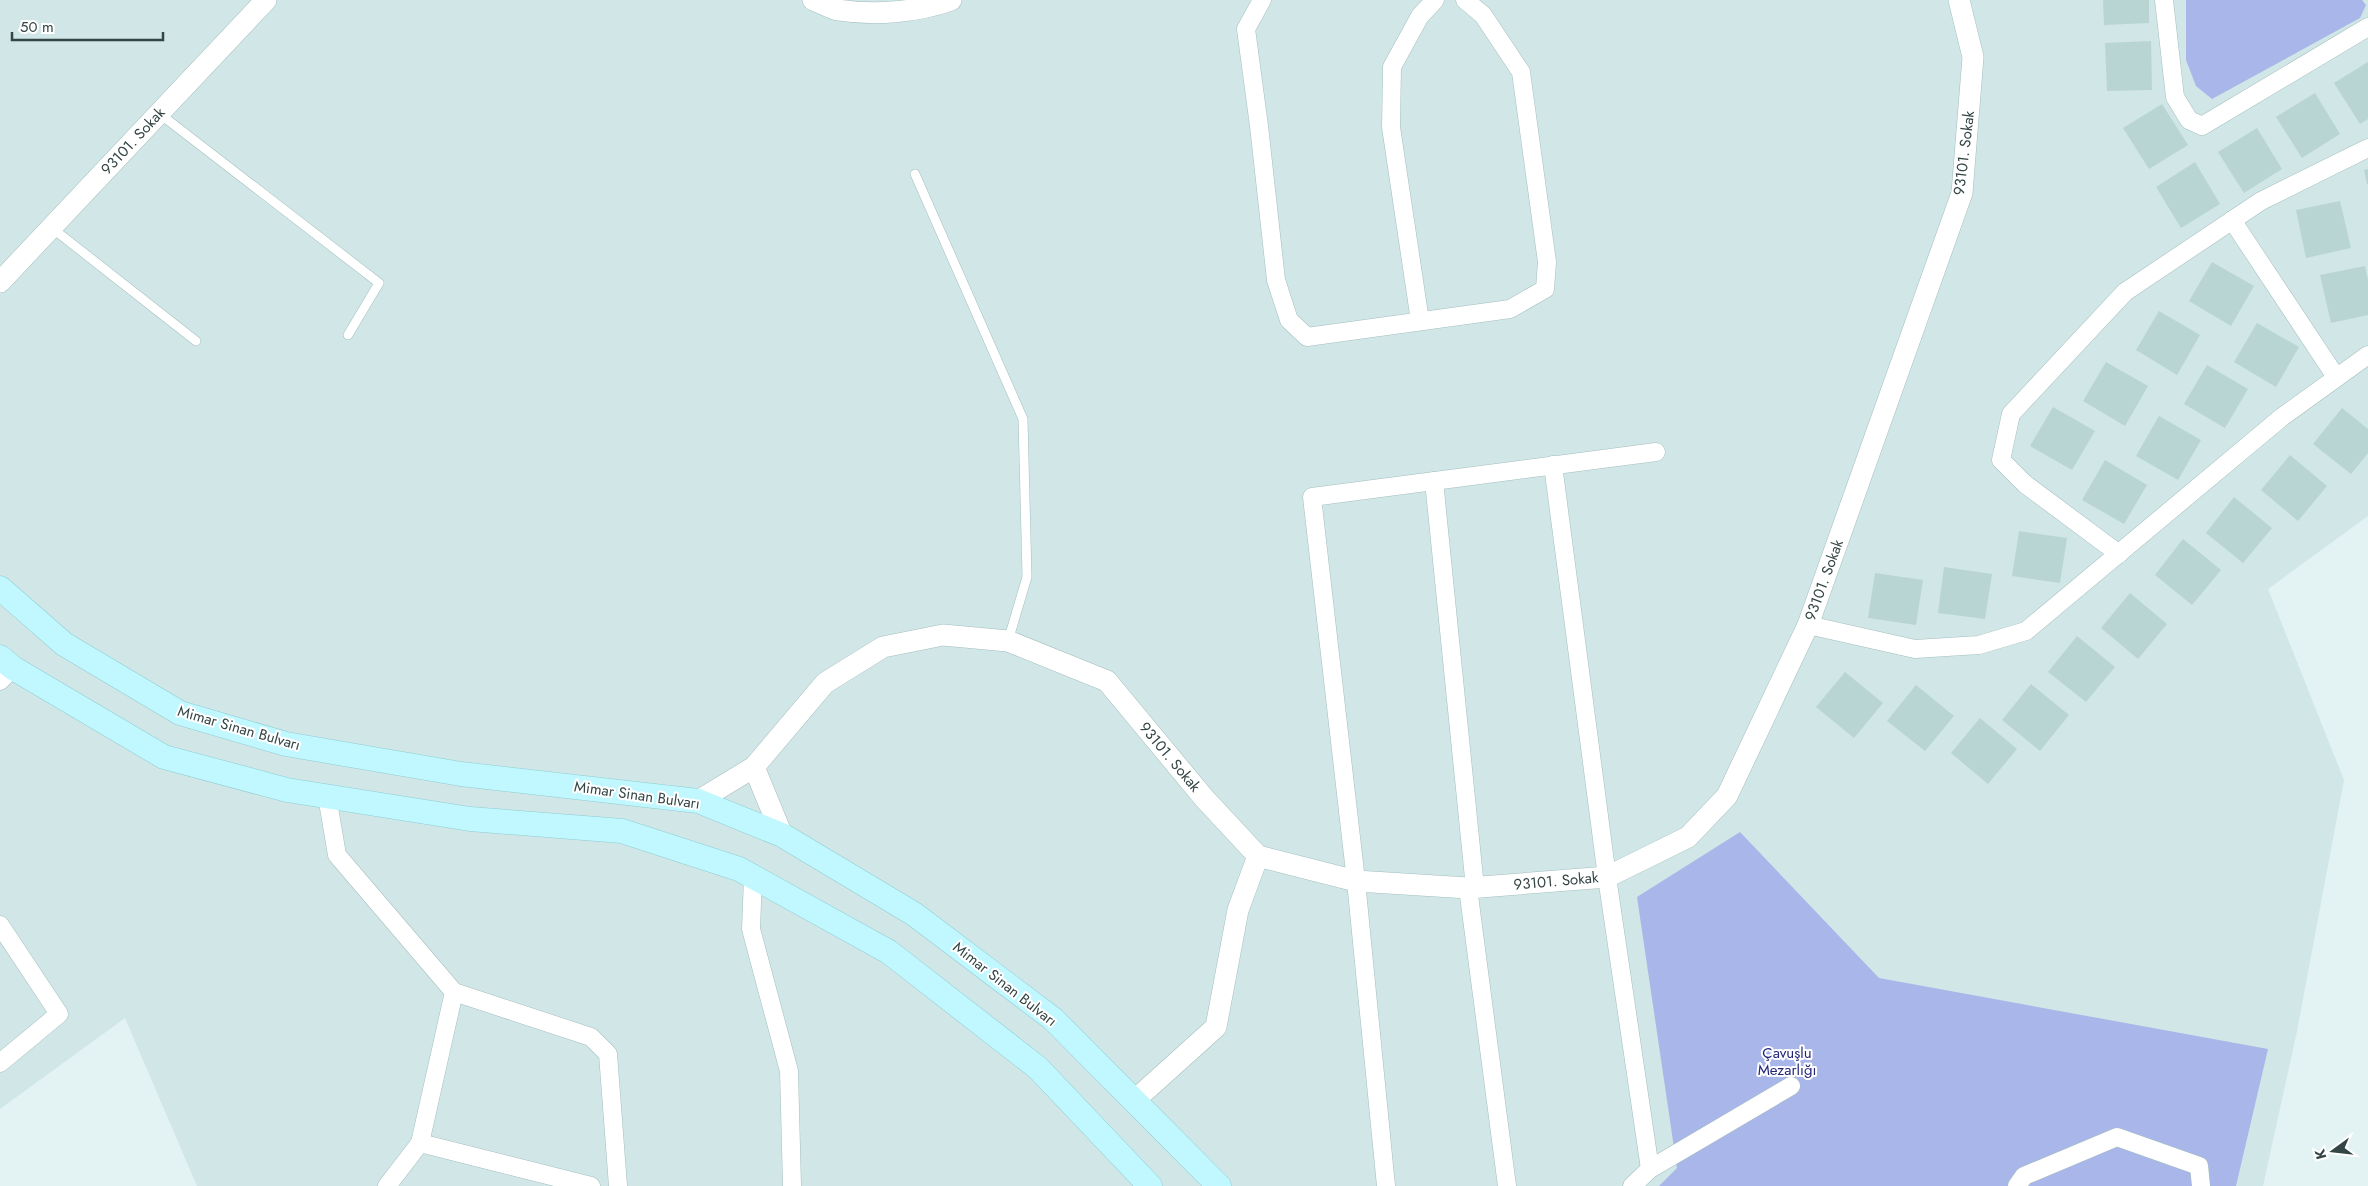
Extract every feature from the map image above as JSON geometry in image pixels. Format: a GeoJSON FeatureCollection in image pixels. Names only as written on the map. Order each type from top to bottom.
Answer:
{"type":"FeatureCollection","features":[{"type":"Feature","properties":{"kind":"main road","name":"Mimar Sinan Bulvarı"},"geometry":{"type":"LineString","coordinates":[[0,588],[64,644],[180,713],[286,744],[461,774],[698,801],[782,835],[922,920],[1053,1019],[1219,1186]]}},
{"type":"Feature","properties":{"kind":"main road"},"geometry":{"type":"LineString","coordinates":[[4,669],[164,757],[287,790],[470,820],[622,831],[739,868],[889,952],[1038,1068],[1150,1186]]}},
{"type":"Feature","properties":{"kind":"street","name":"93101. Sokak"},"geometry":{"type":"LineString","coordinates":[[0,282],[266,0]]}},
{"type":"Feature","properties":{"kind":"street"},"geometry":{"type":"LineString","coordinates":[[813,0],[836,9],[874,13],[933,6],[951,0]]}},
{"type":"Feature","properties":{"kind":"street"},"geometry":{"type":"LineString","coordinates":[[1262,0],[1246,28],[1260,126],[1276,280],[1289,320],[1307,336],[1510,309],[1545,289],[1547,262],[1521,72],[1483,15],[1465,0]]}},
{"type":"Feature","properties":{"kind":"street"},"geometry":{"type":"LineString","coordinates":[[1420,321],[1391,127],[1392,67],[1420,16],[1435,0]]}},
{"type":"Feature","properties":{"kind":"street","name":"93101. Sokak"},"geometry":{"type":"LineString","coordinates":[[698,801],[754,767],[824,683],[883,648],[943,635],[1008,640],[1107,681],[1204,798],[1258,856],[1356,882],[1471,888],[1607,877],[1688,837],[1727,796],[1808,625],[1962,193],[1973,57],[1959,0]]}},
{"type":"Feature","properties":{"kind":"street"},"geometry":{"type":"LineString","coordinates":[[2164,0],[2175,97],[2189,120],[2202,126],[2368,27]]}},
{"type":"Feature","properties":{"kind":"street"},"geometry":{"type":"LineString","coordinates":[[2118,554],[2025,484],[2001,460],[2011,414],[2125,292],[2261,201],[2368,148]]}},
{"type":"Feature","properties":{"kind":"street"},"geometry":{"type":"LineString","coordinates":[[2232,220],[2336,378]]}},
{"type":"Feature","properties":{"kind":"street"},"geometry":{"type":"LineString","coordinates":[[1808,625],[1915,649],[1979,645],[2026,631],[2282,417],[2368,355]]}},
{"type":"Feature","properties":{"kind":"street"},"geometry":{"type":"LineString","coordinates":[[1386,1186],[1356,882],[1312,497],[1656,452]]}},
{"type":"Feature","properties":{"kind":"street"},"geometry":{"type":"LineString","coordinates":[[1553,465],[1607,877],[1650,1169]]}},
{"type":"Feature","properties":{"kind":"street"},"geometry":{"type":"LineString","coordinates":[[1434,481],[1471,888],[1507,1186]]}},
{"type":"Feature","properties":{"kind":"street"},"geometry":{"type":"LineString","coordinates":[[754,767],[782,835]]}},
{"type":"Feature","properties":{"kind":"street"},"geometry":{"type":"LineString","coordinates":[[327,796],[337,855],[454,992],[591,1038],[608,1054],[618,1186]]}},
{"type":"Feature","properties":{"kind":"street"},"geometry":{"type":"LineString","coordinates":[[1135,1100],[1216,1027],[1238,910],[1258,856]]}},
{"type":"Feature","properties":{"kind":"street"},"geometry":{"type":"LineString","coordinates":[[754,877],[751,929],[789,1071],[792,1186]]}},
{"type":"Feature","properties":{"kind":"street"},"geometry":{"type":"LineString","coordinates":[[0,925],[59,1014],[0,1062]]}},
{"type":"Feature","properties":{"kind":"street"},"geometry":{"type":"LineString","coordinates":[[387,1186],[420,1143],[454,992]]}},
{"type":"Feature","properties":{"kind":"street"},"geometry":{"type":"LineString","coordinates":[[1632,1186],[1650,1169],[1791,1086]]}},
{"type":"Feature","properties":{"kind":"street"},"geometry":{"type":"LineString","coordinates":[[2017,1186],[2024,1176],[2117,1137],[2199,1166],[2201,1186]]}},
{"type":"Feature","properties":{"kind":"street"},"geometry":{"type":"LineString","coordinates":[[420,1143],[591,1186]]}},
{"type":"Feature","properties":{"kind":"lane"},"geometry":{"type":"LineString","coordinates":[[159,114],[380,283],[348,335]]}},
{"type":"Feature","properties":{"kind":"lane"},"geometry":{"type":"LineString","coordinates":[[915,174],[1023,418],[1027,577],[1008,640]]}},
{"type":"Feature","properties":{"kind":"lane"},"geometry":{"type":"LineString","coordinates":[[51,228],[196,341]]}},
{"type":"Feature","properties":{"kind":"shaded area"},"geometry":{"type":"Polygon","coordinates":[[[0,0],[2368,0],[2368,516],[2268,589],[2344,780],[2297,1031],[2263,1186],[197,1186],[125,1018],[0,1109],[0,0]]]}},
{"type":"Feature","properties":{"kind":"green space"},"geometry":{"type":"Polygon","coordinates":[[[2186,0],[2362,0],[2366,5],[2360,18],[2212,99],[2196,86],[2186,60],[2186,0]]]}},
{"type":"Feature","properties":{"kind":"green space","name":"Çavuşlu Mezarlığı"},"geometry":{"type":"Polygon","coordinates":[[[1740,832],[1879,978],[2268,1049],[2236,1186],[1659,1186],[1677,1168],[1637,897],[1740,832]]]}},
{"type":"Feature","properties":{"kind":"building"},"geometry":{"type":"Polygon","coordinates":[[[2103,0],[2149,0],[2149,23],[2104,25],[2103,0]]]}},
{"type":"Feature","properties":{"kind":"building"},"geometry":{"type":"Polygon","coordinates":[[[2151,41],[2152,90],[2107,91],[2105,43],[2151,41]]]}},
{"type":"Feature","properties":{"kind":"building"},"geometry":{"type":"Polygon","coordinates":[[[2368,62],[2368,119],[2360,124],[2334,83],[2368,62]]]}},
{"type":"Feature","properties":{"kind":"building"},"geometry":{"type":"Polygon","coordinates":[[[2315,93],[2340,134],[2302,158],[2276,117],[2315,93]]]}},
{"type":"Feature","properties":{"kind":"building"},"geometry":{"type":"Polygon","coordinates":[[[2162,104],[2188,145],[2149,169],[2123,128],[2162,104]]]}},
{"type":"Feature","properties":{"kind":"building"},"geometry":{"type":"Polygon","coordinates":[[[2257,128],[2282,169],[2244,193],[2218,152],[2257,128]]]}},
{"type":"Feature","properties":{"kind":"building"},"geometry":{"type":"Polygon","coordinates":[[[2195,162],[2220,204],[2181,228],[2156,187],[2195,162]]]}},
{"type":"Feature","properties":{"kind":"building"},"geometry":{"type":"Polygon","coordinates":[[[2368,169],[2368,184],[2367,184],[2364,170],[2368,169]]]}},
{"type":"Feature","properties":{"kind":"building"},"geometry":{"type":"Polygon","coordinates":[[[2340,201],[2351,248],[2306,258],[2296,210],[2340,201]]]}},
{"type":"Feature","properties":{"kind":"building"},"geometry":{"type":"Polygon","coordinates":[[[2212,262],[2254,286],[2231,326],[2189,301],[2212,262]]]}},
{"type":"Feature","properties":{"kind":"building"},"geometry":{"type":"Polygon","coordinates":[[[2365,266],[2368,280],[2368,315],[2331,323],[2320,275],[2365,266]]]}},
{"type":"Feature","properties":{"kind":"building"},"geometry":{"type":"Polygon","coordinates":[[[2159,311],[2200,335],[2177,375],[2136,350],[2159,311]]]}},
{"type":"Feature","properties":{"kind":"building"},"geometry":{"type":"Polygon","coordinates":[[[2257,323],[2299,347],[2276,387],[2234,362],[2257,323]]]}},
{"type":"Feature","properties":{"kind":"building"},"geometry":{"type":"Polygon","coordinates":[[[2106,362],[2148,386],[2125,426],[2083,401],[2106,362]]]}},
{"type":"Feature","properties":{"kind":"building"},"geometry":{"type":"Polygon","coordinates":[[[2207,365],[2248,389],[2225,428],[2184,404],[2207,365]]]}},
{"type":"Feature","properties":{"kind":"building"},"geometry":{"type":"Polygon","coordinates":[[[2053,407],[2095,431],[2072,470],[2030,446],[2053,407]]]}},
{"type":"Feature","properties":{"kind":"building"},"geometry":{"type":"Polygon","coordinates":[[[2342,408],[2368,429],[2368,453],[2351,474],[2313,444],[2342,408]]]}},
{"type":"Feature","properties":{"kind":"building"},"geometry":{"type":"Polygon","coordinates":[[[2159,416],[2201,440],[2178,480],[2136,456],[2159,416]]]}},
{"type":"Feature","properties":{"kind":"building"},"geometry":{"type":"Polygon","coordinates":[[[2290,455],[2327,486],[2298,521],[2261,490],[2290,455]]]}},
{"type":"Feature","properties":{"kind":"building"},"geometry":{"type":"Polygon","coordinates":[[[2105,460],[2147,485],[2124,524],[2082,500],[2105,460]]]}},
{"type":"Feature","properties":{"kind":"building"},"geometry":{"type":"Polygon","coordinates":[[[2234,497],[2272,528],[2243,563],[2206,533],[2234,497]]]}},
{"type":"Feature","properties":{"kind":"building"},"geometry":{"type":"Polygon","coordinates":[[[2019,531],[2067,538],[2060,583],[2012,576],[2019,531]]]}},
{"type":"Feature","properties":{"kind":"building"},"geometry":{"type":"Polygon","coordinates":[[[2183,539],[2221,570],[2192,605],[2155,575],[2183,539]]]}},
{"type":"Feature","properties":{"kind":"building"},"geometry":{"type":"Polygon","coordinates":[[[1944,567],[1992,574],[1985,619],[1938,613],[1944,567]]]}},
{"type":"Feature","properties":{"kind":"building"},"geometry":{"type":"Polygon","coordinates":[[[1875,573],[1923,580],[1916,625],[1868,618],[1875,573]]]}},
{"type":"Feature","properties":{"kind":"building"},"geometry":{"type":"Polygon","coordinates":[[[2130,593],[2167,624],[2138,659],[2101,628],[2130,593]]]}},
{"type":"Feature","properties":{"kind":"building"},"geometry":{"type":"Polygon","coordinates":[[[2077,636],[2115,667],[2086,702],[2048,672],[2077,636]]]}},
{"type":"Feature","properties":{"kind":"building"},"geometry":{"type":"Polygon","coordinates":[[[1845,672],[1883,703],[1854,738],[1816,707],[1845,672]]]}},
{"type":"Feature","properties":{"kind":"building"},"geometry":{"type":"Polygon","coordinates":[[[2031,684],[2069,715],[2040,751],[2002,720],[2031,684]]]}},
{"type":"Feature","properties":{"kind":"building"},"geometry":{"type":"Polygon","coordinates":[[[1916,685],[1954,716],[1925,751],[1887,721],[1916,685]]]}},
{"type":"Feature","properties":{"kind":"building"},"geometry":{"type":"Polygon","coordinates":[[[1980,718],[2017,749],[1988,784],[1951,753],[1980,718]]]}}]}
